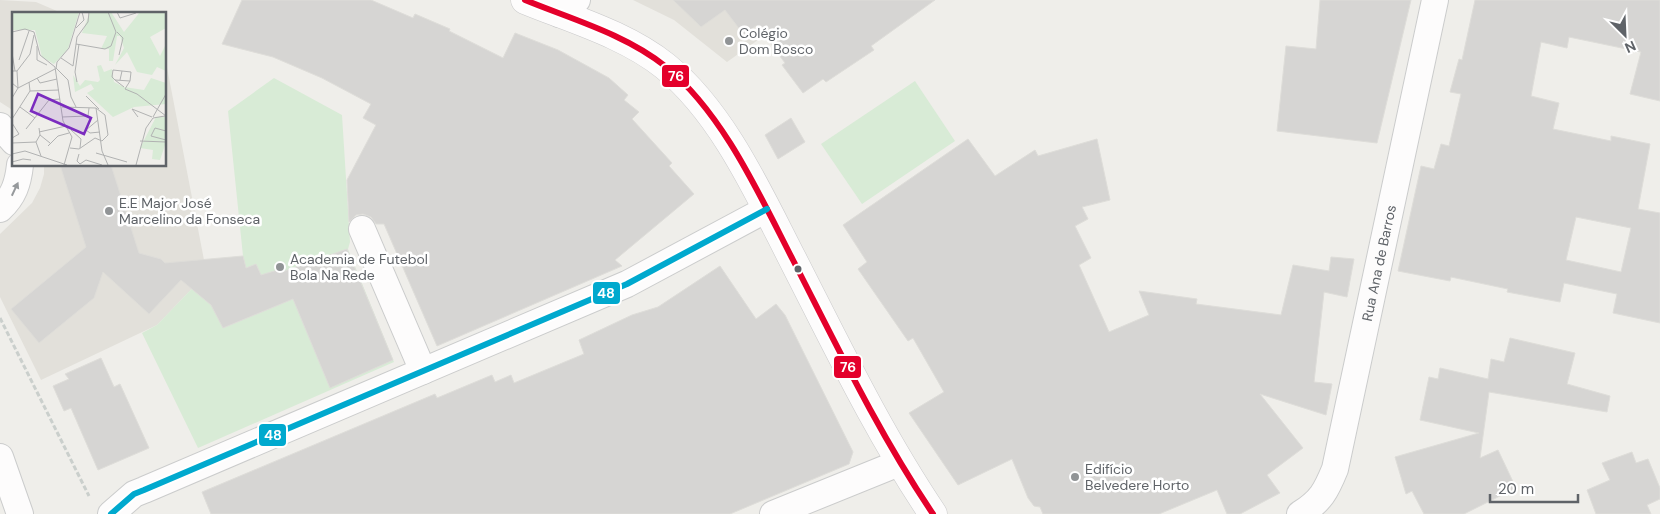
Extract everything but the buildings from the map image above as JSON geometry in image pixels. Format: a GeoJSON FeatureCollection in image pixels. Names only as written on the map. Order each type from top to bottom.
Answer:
{"type":"FeatureCollection","features":[{"type":"Feature","properties":{"kind":"main road"},"geometry":{"type":"LineString","coordinates":[[525,0],[568,7],[664,65],[697,97],[719,126],[767,209],[899,462],[933,514]]}},
{"type":"Feature","properties":{"kind":"street","name":"Rua Ana de Barros"},"geometry":{"type":"LineString","coordinates":[[1300,514],[1312,506],[1325,493],[1335,469],[1435,0]]}},
{"type":"Feature","properties":{"kind":"street"},"geometry":{"type":"LineString","coordinates":[[0,126],[12,140]]}},
{"type":"Feature","properties":{"kind":"street"},"geometry":{"type":"LineString","coordinates":[[0,209],[9,201],[18,184],[20,166]]}},
{"type":"Feature","properties":{"kind":"street"},"geometry":{"type":"LineString","coordinates":[[111,514],[112,510],[134,494],[627,284],[767,209]]}},
{"type":"Feature","properties":{"kind":"street"},"geometry":{"type":"LineString","coordinates":[[362,228],[423,371]]}},
{"type":"Feature","properties":{"kind":"street"},"geometry":{"type":"LineString","coordinates":[[0,457],[20,514]]}},
{"type":"Feature","properties":{"kind":"street"},"geometry":{"type":"LineString","coordinates":[[773,514],[899,462]]}},
{"type":"Feature","properties":{"kind":"path"},"geometry":{"type":"LineString","coordinates":[[0,318],[90,499]]}},
{"type":"Feature","properties":{"kind":"shaded area"},"geometry":{"type":"Polygon","coordinates":[[[0,0],[36,2],[59,12],[12,12],[12,110],[0,102],[0,0]]]}},
{"type":"Feature","properties":{"kind":"shaded area","name":"Colégio Dom Bosco"},"geometry":{"type":"Polygon","coordinates":[[[633,0],[814,0],[727,62],[674,20],[633,0]]]}},
{"type":"Feature","properties":{"kind":"shaded area","name":"E.E Major José Marcelino da Fonseca"},"geometry":{"type":"Polygon","coordinates":[[[166,62],[204,260],[205,275],[157,325],[41,380],[0,297],[0,234],[32,203],[40,188],[44,166],[166,166],[166,62]]]}},
{"type":"Feature","properties":{"kind":"green space","name":"Academia de Futebol Bola Na Rede"},"geometry":{"type":"Polygon","coordinates":[[[274,78],[342,115],[350,242],[348,249],[394,362],[198,448],[142,333],[157,325],[205,275],[204,260],[243,256],[228,111],[274,78]]]}},
{"type":"Feature","properties":{"kind":"green space"},"geometry":{"type":"Polygon","coordinates":[[[915,81],[955,141],[862,204],[821,144],[915,81]]]}},
{"type":"Feature","properties":{"kind":"transit line","name":"76"},"geometry":{"type":"LineString","coordinates":[[525,0],[597,28],[633,45],[665,66],[686,85],[705,107],[753,182],[859,389],[913,484],[933,514]]}},
{"type":"Feature","properties":{"kind":"transit line","name":"48"},"geometry":{"type":"LineString","coordinates":[[111,514],[134,494],[627,284],[767,209]]}},
{"type":"Feature","properties":{"kind":"place","name":"Colégio Dom Bosco"},"geometry":{"type":"Point","coordinates":[729,41]}},
{"type":"Feature","properties":{"kind":"place","name":"E.E Major José Marcelino da Fonseca"},"geometry":{"type":"Point","coordinates":[109,211]}},
{"type":"Feature","properties":{"kind":"place","name":"Academia de Futebol Bola Na Rede"},"geometry":{"type":"Point","coordinates":[280,267]}},
{"type":"Feature","properties":{"kind":"place","name":"Edifício Belvedere Horto"},"geometry":{"type":"Point","coordinates":[1075,477]}}]}
